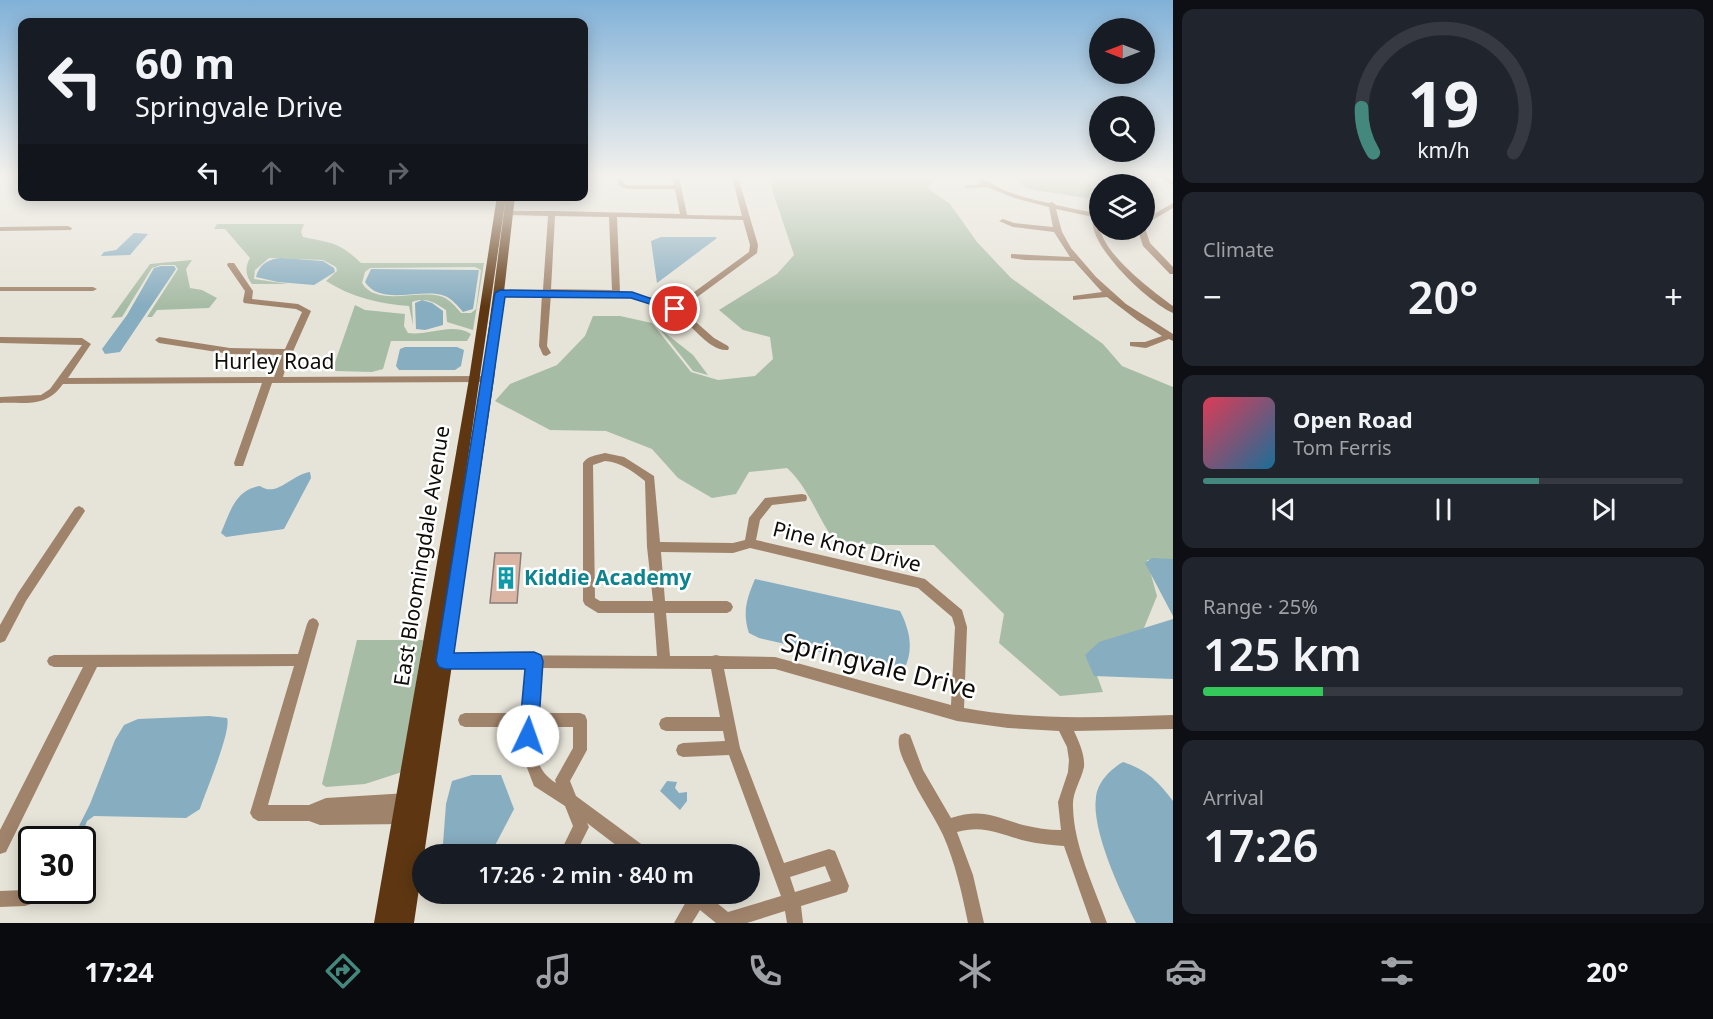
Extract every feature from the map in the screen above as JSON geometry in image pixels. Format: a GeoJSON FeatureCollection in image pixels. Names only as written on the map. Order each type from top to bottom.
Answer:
{"type":"FeatureCollection","features":[{"type":"Feature","properties":{"kind":"main road","name":"East Bloomingdale Avenue"},"geometry":{"type":"LineString","coordinates":[[385,923],[412,806],[437,661],[482,379],[504,220]]}},
{"type":"Feature","properties":{"kind":"main road","name":"East Bloomingdale Avenue"},"geometry":{"type":"LineString","coordinates":[[482,379],[500,293],[499,262]]}},
{"type":"Feature","properties":{"kind":"main road","name":"East Bloomingdale Avenue"},"geometry":{"type":"LineString","coordinates":[[403,923],[412,806]]}},
{"type":"Feature","properties":{"kind":"street"},"geometry":{"type":"LineString","coordinates":[[546,353],[543,346],[551,220]]}},
{"type":"Feature","properties":{"kind":"street"},"geometry":{"type":"LineString","coordinates":[[613,220],[616,294]]}},
{"type":"Feature","properties":{"kind":"street"},"geometry":{"type":"LineString","coordinates":[[675,309],[753,253],[754,245],[748,220]]}},
{"type":"Feature","properties":{"kind":"street"},"geometry":{"type":"LineString","coordinates":[[1055,220],[1057,230],[1077,260],[1110,294],[1171,337]]}},
{"type":"Feature","properties":{"kind":"street"},"geometry":{"type":"LineString","coordinates":[[1003,221],[1013,225],[1057,230]]}},
{"type":"Feature","properties":{"kind":"street"},"geometry":{"type":"LineString","coordinates":[[0,229],[68,228]]}},
{"type":"Feature","properties":{"kind":"street"},"geometry":{"type":"LineString","coordinates":[[1101,240],[1139,283],[1173,310]]}},
{"type":"Feature","properties":{"kind":"street"},"geometry":{"type":"LineString","coordinates":[[1145,240],[1173,272]]}},
{"type":"Feature","properties":{"kind":"street"},"geometry":{"type":"LineString","coordinates":[[1014,256],[1077,260]]}},
{"type":"Feature","properties":{"kind":"street"},"geometry":{"type":"LineString","coordinates":[[231,265],[249,291],[247,301],[298,307],[307,311],[273,380],[239,463]]}},
{"type":"Feature","properties":{"kind":"street"},"geometry":{"type":"LineString","coordinates":[[0,289],[93,289]]}},
{"type":"Feature","properties":{"kind":"street"},"geometry":{"type":"LineString","coordinates":[[500,293],[616,294],[646,298],[675,309],[691,320],[714,345],[725,348]]}},
{"type":"Feature","properties":{"kind":"street"},"geometry":{"type":"LineString","coordinates":[[1076,298],[1110,294]]}},
{"type":"Feature","properties":{"kind":"street"},"geometry":{"type":"LineString","coordinates":[[1133,344],[1146,345],[1171,337]]}},
{"type":"Feature","properties":{"kind":"street"},"geometry":{"type":"LineString","coordinates":[[0,340],[82,341],[87,344],[43,398],[0,400]]}},
{"type":"Feature","properties":{"kind":"street"},"geometry":{"type":"LineString","coordinates":[[159,340],[230,351],[287,352]]}},
{"type":"Feature","properties":{"kind":"street","name":"Hurley Road"},"geometry":{"type":"LineString","coordinates":[[59,381],[482,379]]}},
{"type":"Feature","properties":{"kind":"street"},"geometry":{"type":"LineString","coordinates":[[664,662],[660,608],[653,547],[650,479],[624,459],[596,458],[588,463],[589,601],[598,608],[660,608],[727,607]]}},
{"type":"Feature","properties":{"kind":"street"},"geometry":{"type":"LineString","coordinates":[[750,543],[755,518],[769,501],[802,498]]}},
{"type":"Feature","properties":{"kind":"street"},"geometry":{"type":"LineString","coordinates":[[0,637],[22,597],[79,511]]}},
{"type":"Feature","properties":{"kind":"street","name":"Pine Knot Drive"},"geometry":{"type":"LineString","coordinates":[[653,547],[733,548],[750,543],[894,579],[921,583],[958,614],[961,627],[957,714]]}},
{"type":"Feature","properties":{"kind":"street"},"geometry":{"type":"LineString","coordinates":[[313,624],[258,813],[309,813],[320,817],[412,806]]}},
{"type":"Feature","properties":{"kind":"street"},"geometry":{"type":"LineString","coordinates":[[54,661],[303,660]]}},
{"type":"Feature","properties":{"kind":"street"},"geometry":{"type":"LineString","coordinates":[[0,846],[93,661]]}},
{"type":"Feature","properties":{"kind":"street","name":"Springvale Drive"},"geometry":{"type":"LineString","coordinates":[[437,661],[775,663],[808,670],[957,714],[1063,724],[1173,722]]}},
{"type":"Feature","properties":{"kind":"street"},"geometry":{"type":"LineString","coordinates":[[534,661],[528,752],[539,781],[572,802],[627,844]]}},
{"type":"Feature","properties":{"kind":"street"},"geometry":{"type":"LineString","coordinates":[[716,661],[733,748],[791,901],[795,923]]}},
{"type":"Feature","properties":{"kind":"street"},"geometry":{"type":"LineString","coordinates":[[465,720],[580,720],[580,750],[562,780],[581,826],[572,844]]}},
{"type":"Feature","properties":{"kind":"street"},"geometry":{"type":"LineString","coordinates":[[666,724],[728,724]]}},
{"type":"Feature","properties":{"kind":"street"},"geometry":{"type":"LineString","coordinates":[[1063,724],[1075,748],[1076,770],[1066,788],[1065,808],[1071,839],[1099,923]]}},
{"type":"Feature","properties":{"kind":"street"},"geometry":{"type":"LineString","coordinates":[[905,740],[909,762],[947,827],[969,888],[976,923]]}},
{"type":"Feature","properties":{"kind":"street"},"geometry":{"type":"LineString","coordinates":[[683,750],[733,748]]}},
{"type":"Feature","properties":{"kind":"street"},"geometry":{"type":"LineString","coordinates":[[947,827],[970,819],[981,820],[1025,833],[1071,839]]}},
{"type":"Feature","properties":{"kind":"street"},"geometry":{"type":"LineString","coordinates":[[705,904],[728,922],[840,886],[829,857],[780,872]]}},
{"type":"Feature","properties":{"kind":"street"},"geometry":{"type":"LineString","coordinates":[[0,898],[18,898]]}},
{"type":"Feature","properties":{"kind":"street"},"geometry":{"type":"LineString","coordinates":[[682,923],[691,904]]}},
{"type":"Feature","properties":{"kind":"green space"},"geometry":{"type":"Polygon","coordinates":[[[782,220],[961,220],[977,242],[1011,278],[1103,344],[1122,366],[1173,387],[1173,559],[1147,560],[1157,596],[1144,628],[1089,654],[1103,692],[1060,696],[999,643],[1004,614],[934,545],[878,545],[834,540],[801,484],[787,468],[749,472],[736,494],[712,498],[678,478],[652,449],[606,431],[550,430],[495,401],[510,384],[557,365],[585,336],[593,316],[620,316],[652,323],[691,372],[718,380],[755,376],[773,359],[770,337],[743,330],[719,310],[777,274],[794,255],[782,220]]]}},
{"type":"Feature","properties":{"kind":"green space"},"geometry":{"type":"Polygon","coordinates":[[[217,224],[304,224],[301,232],[303,237],[335,244],[361,263],[484,263],[473,330],[447,322],[446,310],[426,300],[412,302],[413,325],[409,306],[366,299],[326,281],[337,271],[336,267],[323,260],[269,258],[255,270],[254,279],[288,284],[252,284],[246,271],[250,258],[225,229],[214,229],[217,224]],[[475,267],[370,268],[365,272],[362,283],[369,290],[388,296],[434,295],[443,297],[461,313],[471,313],[476,309],[481,270],[475,267]]]}},
{"type":"Feature","properties":{"kind":"green space"},"geometry":{"type":"Polygon","coordinates":[[[192,260],[186,269],[190,288],[202,290],[217,298],[209,308],[157,310],[152,317],[147,317],[178,269],[175,265],[161,265],[152,268],[122,317],[111,318],[150,264],[192,260]]]}},
{"type":"Feature","properties":{"kind":"green space"},"geometry":{"type":"Polygon","coordinates":[[[355,305],[365,310],[405,314],[404,326],[408,333],[456,329],[471,334],[467,341],[391,341],[383,369],[372,372],[336,371],[333,368],[355,305]]]}},
{"type":"Feature","properties":{"kind":"green space"},"geometry":{"type":"Polygon","coordinates":[[[659,328],[693,355],[708,375],[693,371],[659,328]]]}},
{"type":"Feature","properties":{"kind":"green space"},"geometry":{"type":"Polygon","coordinates":[[[357,640],[423,640],[402,772],[365,784],[326,787],[322,784],[357,640]]]}},
{"type":"Feature","properties":{"kind":"water"},"geometry":{"type":"Polygon","coordinates":[[[134,233],[148,234],[130,255],[101,256],[104,252],[116,250],[134,233]]]}},
{"type":"Feature","properties":{"kind":"water"},"geometry":{"type":"Polygon","coordinates":[[[661,237],[717,238],[657,283],[651,241],[661,237]]]}},
{"type":"Feature","properties":{"kind":"water"},"geometry":{"type":"Polygon","coordinates":[[[281,258],[323,261],[334,268],[335,272],[314,285],[278,282],[256,277],[259,269],[265,263],[281,258]]]}},
{"type":"Feature","properties":{"kind":"water"},"geometry":{"type":"Polygon","coordinates":[[[174,266],[176,269],[120,352],[105,354],[102,349],[127,315],[154,268],[174,266]]]}},
{"type":"Feature","properties":{"kind":"water"},"geometry":{"type":"Polygon","coordinates":[[[371,269],[479,270],[473,309],[463,312],[450,299],[436,294],[391,295],[381,293],[372,289],[365,282],[371,269]]]}},
{"type":"Feature","properties":{"kind":"water"},"geometry":{"type":"Polygon","coordinates":[[[422,300],[432,303],[443,311],[443,325],[425,330],[416,329],[415,303],[422,300]]]}},
{"type":"Feature","properties":{"kind":"water"},"geometry":{"type":"Polygon","coordinates":[[[405,347],[457,347],[464,350],[461,366],[455,370],[399,370],[396,366],[400,349],[405,347]]]}},
{"type":"Feature","properties":{"kind":"water"},"geometry":{"type":"Polygon","coordinates":[[[310,472],[311,478],[284,529],[226,537],[221,533],[234,503],[245,492],[260,486],[266,489],[279,487],[310,472]]]}},
{"type":"Feature","properties":{"kind":"water"},"geometry":{"type":"Polygon","coordinates":[[[1152,558],[1173,559],[1173,616],[1145,563],[1152,558]]]}},
{"type":"Feature","properties":{"kind":"water"},"geometry":{"type":"Polygon","coordinates":[[[755,579],[900,611],[910,640],[909,655],[904,669],[900,670],[759,638],[749,633],[746,605],[755,579]]]}},
{"type":"Feature","properties":{"kind":"water"},"geometry":{"type":"Polygon","coordinates":[[[1173,619],[1173,679],[1094,676],[1085,655],[1099,642],[1173,619]]]}},
{"type":"Feature","properties":{"kind":"water"},"geometry":{"type":"Polygon","coordinates":[[[209,716],[227,718],[226,735],[200,809],[186,818],[94,816],[87,821],[85,826],[79,826],[115,740],[124,725],[138,719],[209,716]]]}},
{"type":"Feature","properties":{"kind":"water"},"geometry":{"type":"Polygon","coordinates":[[[1123,762],[1139,768],[1151,777],[1173,801],[1173,923],[1136,923],[1115,879],[1103,843],[1096,811],[1097,791],[1106,776],[1123,762]]]}},
{"type":"Feature","properties":{"kind":"water"},"geometry":{"type":"Polygon","coordinates":[[[472,775],[501,775],[514,809],[496,844],[443,844],[446,804],[452,781],[472,775]]]}},
{"type":"Feature","properties":{"kind":"water"},"geometry":{"type":"Polygon","coordinates":[[[667,781],[677,782],[675,788],[679,793],[687,792],[687,801],[680,810],[660,791],[667,781]]]}},
{"type":"Feature","properties":{"kind":"building","name":"Kiddie Academy"},"geometry":{"type":"Polygon","coordinates":[[[495,553],[521,553],[517,603],[490,603],[495,553]]]}},
{"type":"Feature","properties":{"kind":"place","name":"Kiddie Academy"},"geometry":{"type":"Point","coordinates":[506,578]}},
{"type":"Feature","properties":{"kind":"route"},"geometry":{"type":"LineString","coordinates":[[528,736],[534,661],[445,661],[500,293],[632,295],[675,309]]}}]}
